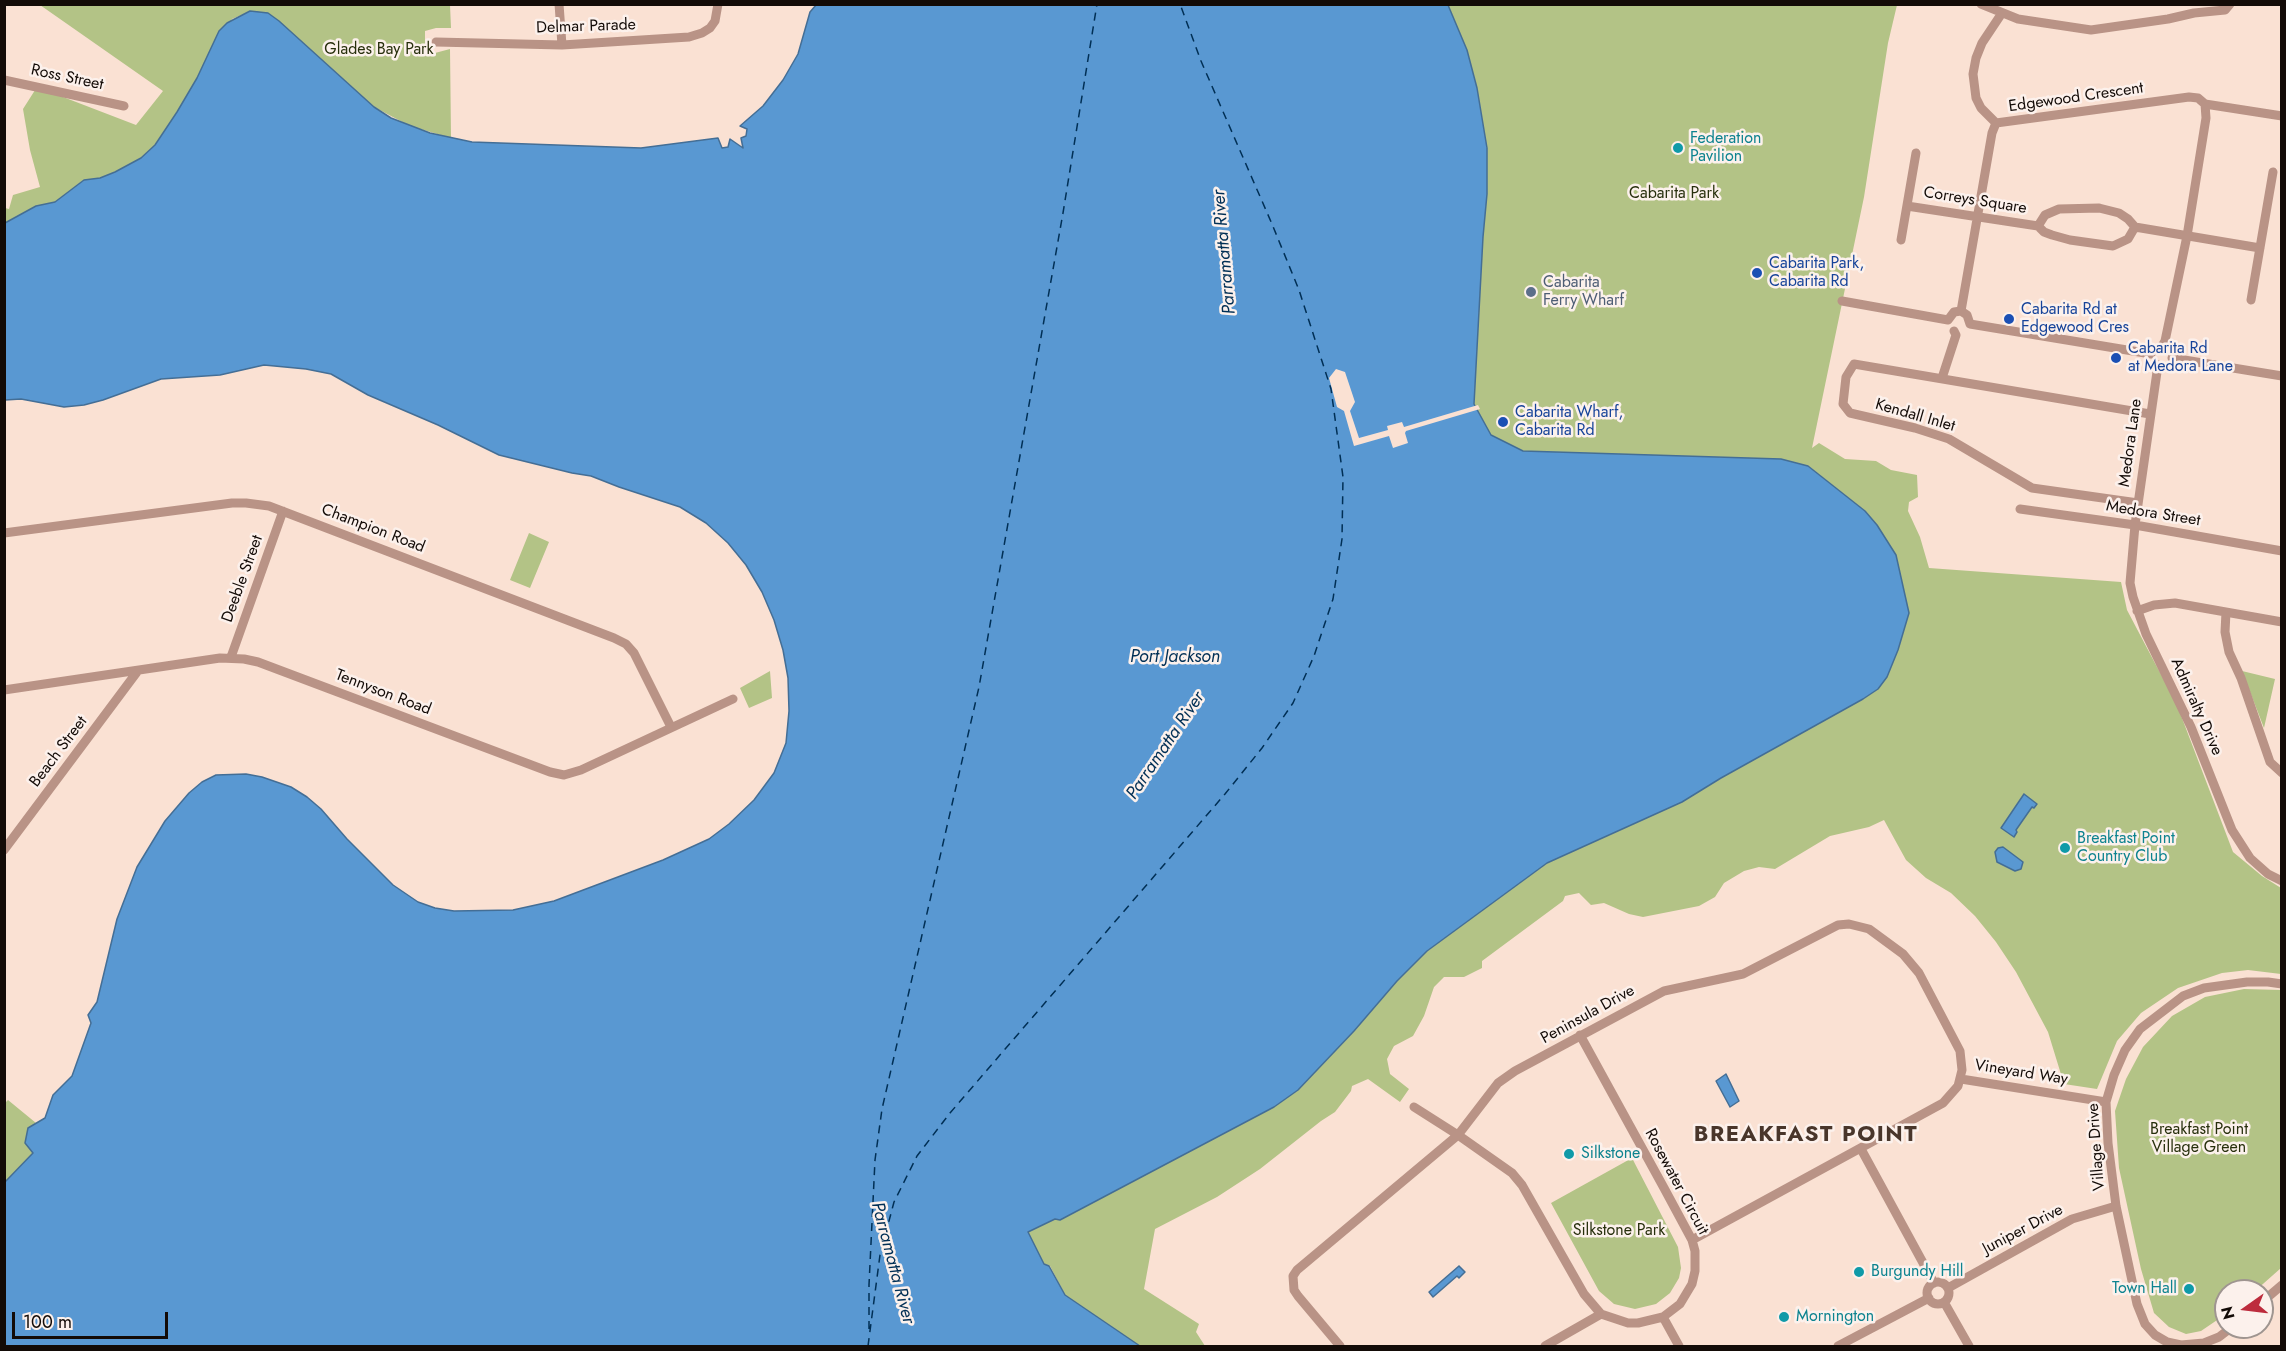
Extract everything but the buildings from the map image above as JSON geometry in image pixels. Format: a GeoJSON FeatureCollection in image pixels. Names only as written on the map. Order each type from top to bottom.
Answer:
{"type":"FeatureCollection","features":[{"type":"Feature","properties":{"kind":"street"},"geometry":{"type":"LineString","coordinates":[[560,4],[562,45]]}},
{"type":"Feature","properties":{"kind":"street","name":"Delmar Parade"},"geometry":{"type":"LineString","coordinates":[[436,42],[562,45],[689,37],[710,28],[715,21],[718,4]]}},
{"type":"Feature","properties":{"kind":"street"},"geometry":{"type":"LineString","coordinates":[[1981,4],[2018,19],[2091,30],[2225,10],[2230,4]]}},
{"type":"Feature","properties":{"kind":"street"},"geometry":{"type":"LineString","coordinates":[[1996,123],[1981,108],[1976,98],[1973,75],[1982,43],[2002,13]]}},
{"type":"Feature","properties":{"kind":"street","name":"Ross Street"},"geometry":{"type":"LineString","coordinates":[[4,80],[124,106]]}},
{"type":"Feature","properties":{"kind":"street","name":"Edgewood Crescent"},"geometry":{"type":"LineString","coordinates":[[1961,311],[1996,123],[2189,97],[2198,98],[2205,104],[2282,116]]}},
{"type":"Feature","properties":{"kind":"street"},"geometry":{"type":"LineString","coordinates":[[2162,346],[2165,341],[2187,236],[2206,118],[2205,104]]}},
{"type":"Feature","properties":{"kind":"street"},"geometry":{"type":"LineString","coordinates":[[1901,240],[1916,153]]}},
{"type":"Feature","properties":{"kind":"street"},"geometry":{"type":"LineString","coordinates":[[2251,300],[2273,172]]}},
{"type":"Feature","properties":{"kind":"street","name":"Correys Square"},"geometry":{"type":"LineString","coordinates":[[1907,206],[2038,226],[2044,232],[2052,235],[2113,246],[2128,239],[2135,227]]}},
{"type":"Feature","properties":{"kind":"street","name":"Correys Square"},"geometry":{"type":"LineString","coordinates":[[2038,226],[2045,215],[2059,210],[2099,208],[2119,213],[2135,227],[2260,248]]}},
{"type":"Feature","properties":{"kind":"street"},"geometry":{"type":"LineString","coordinates":[[1842,301],[1948,320]]}},
{"type":"Feature","properties":{"kind":"street"},"geometry":{"type":"LineString","coordinates":[[1942,378],[1956,335],[1949,326],[1948,320],[1954,312],[1961,311],[1970,318],[1970,324],[1964,331],[1954,331]]}},
{"type":"Feature","properties":{"kind":"street"},"geometry":{"type":"LineString","coordinates":[[1970,324],[2151,354]]}},
{"type":"Feature","properties":{"kind":"street"},"geometry":{"type":"LineString","coordinates":[[2162,346],[2169,349],[2172,358],[2165,365],[2158,365],[2153,361],[2151,354],[2155,348],[2162,346]]}},
{"type":"Feature","properties":{"kind":"street"},"geometry":{"type":"LineString","coordinates":[[2172,358],[2282,376]]}},
{"type":"Feature","properties":{"kind":"street","name":"Kendall Inlet"},"geometry":{"type":"LineString","coordinates":[[2138,502],[2032,488],[1949,439],[1915,428],[1850,413],[1843,404],[1846,377],[1854,364],[2150,414]]}},
{"type":"Feature","properties":{"kind":"street","name":"Medora Lane"},"geometry":{"type":"LineString","coordinates":[[2135,525],[2158,365]]}},
{"type":"Feature","properties":{"kind":"street","name":"Champion Road"},"geometry":{"type":"LineString","coordinates":[[4,533],[232,503],[258,504],[283,511],[626,644],[640,663],[671,727]]}},
{"type":"Feature","properties":{"kind":"street","name":"Medora Street"},"geometry":{"type":"LineString","coordinates":[[2020,509],[2135,525],[2282,551]]}},
{"type":"Feature","properties":{"kind":"street","name":"Deeble Street"},"geometry":{"type":"LineString","coordinates":[[231,657],[283,511]]}},
{"type":"Feature","properties":{"kind":"street","name":"Admiralty Drive"},"geometry":{"type":"LineString","coordinates":[[2135,525],[2130,583],[2137,611],[2186,713],[2232,830],[2250,858],[2268,874],[2282,881]]}},
{"type":"Feature","properties":{"kind":"street"},"geometry":{"type":"LineString","coordinates":[[2137,611],[2154,605],[2175,603],[2282,622]]}},
{"type":"Feature","properties":{"kind":"street"},"geometry":{"type":"LineString","coordinates":[[2226,612],[2225,632],[2229,652],[2241,678],[2270,762],[2282,773]]}},
{"type":"Feature","properties":{"kind":"street","name":"Tennyson Road"},"geometry":{"type":"LineString","coordinates":[[4,690],[231,657],[258,662],[556,775],[573,774],[733,699]]}},
{"type":"Feature","properties":{"kind":"street","name":"Beach Street"},"geometry":{"type":"LineString","coordinates":[[4,850],[137,672]]}},
{"type":"Feature","properties":{"kind":"street","name":"Peninsula Drive"},"geometry":{"type":"LineString","coordinates":[[1340,1347],[1294,1290],[1293,1276],[1458,1135],[1498,1083],[1580,1035],[1664,991],[1743,974],[1826,930],[1849,924],[1869,929],[1912,963],[1960,1051],[1961,1079]]}},
{"type":"Feature","properties":{"kind":"street","name":"Village Drive"},"geometry":{"type":"LineString","coordinates":[[2214,1339],[2194,1345],[2167,1342],[2154,1335],[2145,1324],[2136,1304],[2116,1206],[2108,1143],[2106,1102],[2114,1075],[2126,1050],[2140,1029],[2183,996],[2204,988],[2247,982],[2282,984]]}},
{"type":"Feature","properties":{"kind":"street","name":"Rosewater Circuit"},"geometry":{"type":"LineString","coordinates":[[1580,1035],[1692,1240],[1696,1262],[1692,1284],[1680,1304],[1663,1317]]}},
{"type":"Feature","properties":{"kind":"street","name":"Vineyard Way"},"geometry":{"type":"LineString","coordinates":[[1692,1240],[1943,1103],[1954,1093],[1961,1079],[2106,1102]]}},
{"type":"Feature","properties":{"kind":"street"},"geometry":{"type":"LineString","coordinates":[[1414,1107],[1512,1173],[1522,1185],[1584,1294],[1601,1314],[1628,1323],[1663,1317],[1679,1347]]}},
{"type":"Feature","properties":{"kind":"street"},"geometry":{"type":"LineString","coordinates":[[1861,1149],[1934,1283]]}},
{"type":"Feature","properties":{"kind":"street","name":"Juniper Drive"},"geometry":{"type":"LineString","coordinates":[[1948,1288],[2073,1220],[2116,1206]]}},
{"type":"Feature","properties":{"kind":"street"},"geometry":{"type":"LineString","coordinates":[[1940,1282],[1948,1288],[1949,1294],[1944,1302],[1934,1303],[1929,1298],[1928,1291],[1934,1283],[1940,1282]]}},
{"type":"Feature","properties":{"kind":"street"},"geometry":{"type":"LineString","coordinates":[[1838,1347],[1929,1298]]}},
{"type":"Feature","properties":{"kind":"street"},"geometry":{"type":"LineString","coordinates":[[1944,1302],[1968,1347]]}},
{"type":"Feature","properties":{"kind":"street"},"geometry":{"type":"LineString","coordinates":[[1545,1347],[1601,1314]]}},
{"type":"Feature","properties":{"kind":"green space","name":"Glades Bay Park"},"geometry":{"type":"Polygon","coordinates":[[[40,5],[450,5],[451,28],[425,31],[425,42],[435,53],[450,49],[451,138],[410,126],[374,107],[279,21],[251,11],[232,19],[167,129],[141,158],[100,178],[84,180],[55,202],[36,206],[5,223],[5,208],[9,209],[13,195],[40,187],[30,150],[23,109],[37,87],[136,125],[163,91],[40,5]]]}},
{"type":"Feature","properties":{"kind":"green space","name":"Cabarita Park"},"geometry":{"type":"Polygon","coordinates":[[[1448,5],[1897,5],[1888,43],[1864,197],[1812,448],[1819,443],[1845,459],[1876,461],[1891,470],[1917,475],[1918,497],[1909,502],[1908,511],[1920,537],[1929,568],[2121,582],[2127,610],[2177,705],[2233,852],[2281,888],[2281,974],[2248,970],[2222,973],[2178,988],[2141,1013],[2117,1041],[2097,1089],[2064,1084],[2048,1032],[2016,972],[1996,942],[1975,916],[1951,893],[1926,878],[1906,860],[1884,820],[1869,827],[1830,836],[1775,869],[1759,867],[1744,871],[1724,883],[1715,897],[1699,906],[1643,917],[1629,914],[1604,903],[1591,905],[1579,893],[1565,896],[1563,901],[1482,961],[1482,968],[1464,977],[1444,977],[1434,987],[1424,1016],[1413,1036],[1394,1046],[1387,1059],[1390,1074],[1409,1089],[1400,1102],[1368,1079],[1352,1086],[1351,1091],[1335,1112],[1260,1169],[1217,1197],[1155,1229],[1144,1289],[1199,1324],[1196,1332],[1205,1346],[1140,1346],[1065,1295],[1050,1266],[1044,1264],[1027,1232],[1055,1219],[1060,1220],[1274,1107],[1298,1090],[1427,951],[1547,863],[1682,802],[1878,689],[1877,525],[1865,511],[1808,466],[1781,459],[1523,451],[1491,435],[1474,404],[1487,194],[1487,148],[1477,88],[1467,50],[1448,5]]]}},
{"type":"Feature","properties":{"kind":"green space"},"geometry":{"type":"Polygon","coordinates":[[[529,533],[549,542],[530,588],[510,580],[529,533]]]}},
{"type":"Feature","properties":{"kind":"green space"},"geometry":{"type":"Polygon","coordinates":[[[770,671],[772,698],[749,708],[740,688],[770,671]]]}},
{"type":"Feature","properties":{"kind":"green space"},"geometry":{"type":"Polygon","coordinates":[[[2242,671],[2275,679],[2264,728],[2242,671]]]}},
{"type":"Feature","properties":{"kind":"green space","name":"Breakfast Point Village Green"},"geometry":{"type":"Polygon","coordinates":[[[2244,989],[2281,990],[2281,1268],[2269,1279],[2214,1279],[2214,1322],[2201,1331],[2186,1334],[2169,1327],[2154,1313],[2141,1269],[2119,1168],[2115,1111],[2126,1079],[2143,1047],[2172,1016],[2205,997],[2244,989]]]}},
{"type":"Feature","properties":{"kind":"green space"},"geometry":{"type":"Polygon","coordinates":[[[8,1100],[36,1123],[28,1128],[34,1153],[5,1182],[4,1104],[8,1100]]]}},
{"type":"Feature","properties":{"kind":"green space","name":"Silkstone Park"},"geometry":{"type":"Polygon","coordinates":[[[1632,1158],[1678,1247],[1681,1268],[1679,1278],[1670,1293],[1656,1304],[1635,1309],[1614,1304],[1599,1291],[1551,1203],[1632,1158]]]}},
{"type":"Feature","properties":{"kind":"water","name":"Port Jackson"},"geometry":{"type":"Polygon","coordinates":[[[816,5],[1448,5],[1467,50],[1477,88],[1487,148],[1487,194],[1474,404],[1491,435],[1523,451],[1781,459],[1808,466],[1865,511],[1896,555],[1909,613],[1887,677],[1878,689],[1863,699],[1682,802],[1547,863],[1427,951],[1298,1090],[1274,1107],[1060,1220],[1055,1219],[1028,1232],[1044,1264],[1049,1266],[1065,1295],[1140,1346],[5,1346],[5,1182],[33,1153],[25,1143],[28,1128],[45,1118],[53,1095],[72,1076],[91,1023],[88,1015],[97,1002],[117,919],[137,867],[165,821],[189,793],[202,782],[216,775],[246,774],[291,787],[321,809],[393,885],[418,902],[454,911],[513,910],[554,901],[663,860],[709,839],[754,800],[774,773],[786,743],[789,711],[788,678],[783,650],[762,592],[746,565],[728,543],[706,523],[680,507],[591,476],[499,455],[438,425],[368,395],[331,374],[306,369],[264,365],[220,375],[161,379],[84,405],[64,407],[21,399],[5,400],[5,223],[36,206],[55,202],[84,180],[100,178],[141,158],[155,145],[177,112],[197,78],[219,31],[227,23],[250,11],[268,13],[279,21],[374,107],[391,118],[430,133],[472,142],[641,148],[718,138],[722,148],[728,147],[730,139],[743,148],[741,138],[746,136],[747,129],[740,126],[763,106],[783,80],[798,54],[810,12],[816,5]]]}},
{"type":"Feature","properties":{"kind":"water"},"geometry":{"type":"Polygon","coordinates":[[[2024,794],[2037,804],[2034,808],[2032,807],[2016,830],[2014,837],[2001,828],[2024,794]]]}},
{"type":"Feature","properties":{"kind":"water"},"geometry":{"type":"Polygon","coordinates":[[[2003,847],[2023,862],[2021,869],[2015,871],[1997,862],[1995,852],[1998,848],[2003,847]]]}},
{"type":"Feature","properties":{"kind":"water"},"geometry":{"type":"Polygon","coordinates":[[[1726,1074],[1739,1101],[1730,1107],[1716,1081],[1726,1074]]]}},
{"type":"Feature","properties":{"kind":"water"},"geometry":{"type":"Polygon","coordinates":[[[1459,1266],[1465,1272],[1433,1297],[1429,1292],[1459,1266]]]}},
{"type":"Feature","properties":{"kind":"pier"},"geometry":{"type":"Polygon","coordinates":[[[1336,369],[1345,372],[1355,402],[1350,411],[1359,438],[1388,430],[1387,426],[1402,422],[1404,427],[1478,405],[1480,409],[1406,431],[1408,443],[1393,448],[1389,436],[1354,446],[1344,411],[1337,407],[1329,378],[1336,369]]]}},
{"type":"Feature","properties":{"kind":"ferry route"},"geometry":{"type":"LineString","coordinates":[[869,1329],[875,1160],[882,1109],[979,687],[1063,213],[1097,4]]}},
{"type":"Feature","properties":{"kind":"ferry route"},"geometry":{"type":"LineString","coordinates":[[868,1346],[880,1255],[894,1202],[917,1156],[950,1113],[1262,748],[1293,703],[1314,656],[1333,599],[1342,539],[1343,477],[1331,389],[1299,290],[1201,61],[1180,4]]}},
{"type":"Feature","properties":{"kind":"place","name":"Federation Pavilion"},"geometry":{"type":"Point","coordinates":[1678,148]}},
{"type":"Feature","properties":{"kind":"place","name":"Cabarita Park, Cabarita Rd"},"geometry":{"type":"Point","coordinates":[1757,273]}},
{"type":"Feature","properties":{"kind":"place","name":"Cabarita Ferry Wharf"},"geometry":{"type":"Point","coordinates":[1531,292]}},
{"type":"Feature","properties":{"kind":"place","name":"Cabarita Rd at Edgewood Cres"},"geometry":{"type":"Point","coordinates":[2009,319]}},
{"type":"Feature","properties":{"kind":"place","name":"Cabarita Rd at Medora Lane"},"geometry":{"type":"Point","coordinates":[2116,358]}},
{"type":"Feature","properties":{"kind":"place","name":"Cabarita Wharf, Cabarita Rd"},"geometry":{"type":"Point","coordinates":[1503,422]}},
{"type":"Feature","properties":{"kind":"place","name":"Breakfast Point Country Club"},"geometry":{"type":"Point","coordinates":[2065,848]}},
{"type":"Feature","properties":{"kind":"place","name":"Silkstone"},"geometry":{"type":"Point","coordinates":[1569,1154]}},
{"type":"Feature","properties":{"kind":"place","name":"Burgundy Hill"},"geometry":{"type":"Point","coordinates":[1859,1272]}},
{"type":"Feature","properties":{"kind":"place","name":"Town Hall"},"geometry":{"type":"Point","coordinates":[2189,1289]}},
{"type":"Feature","properties":{"kind":"place","name":"Mornington"},"geometry":{"type":"Point","coordinates":[1784,1317]}},
{"type":"Feature","properties":{"kind":"district","name":"BREAKFAST POINT"},"geometry":{"type":"Point","coordinates":[1806,1136]}},
{"type":"Feature","properties":{"kind":"water label","name":"Parramatta River"},"geometry":{"type":"Point","coordinates":[1225,252]}},
{"type":"Feature","properties":{"kind":"water label","name":"Parramatta River"},"geometry":{"type":"Point","coordinates":[1166,746]}},
{"type":"Feature","properties":{"kind":"water label","name":"Parramatta River"},"geometry":{"type":"Point","coordinates":[892,1263]}}]}
